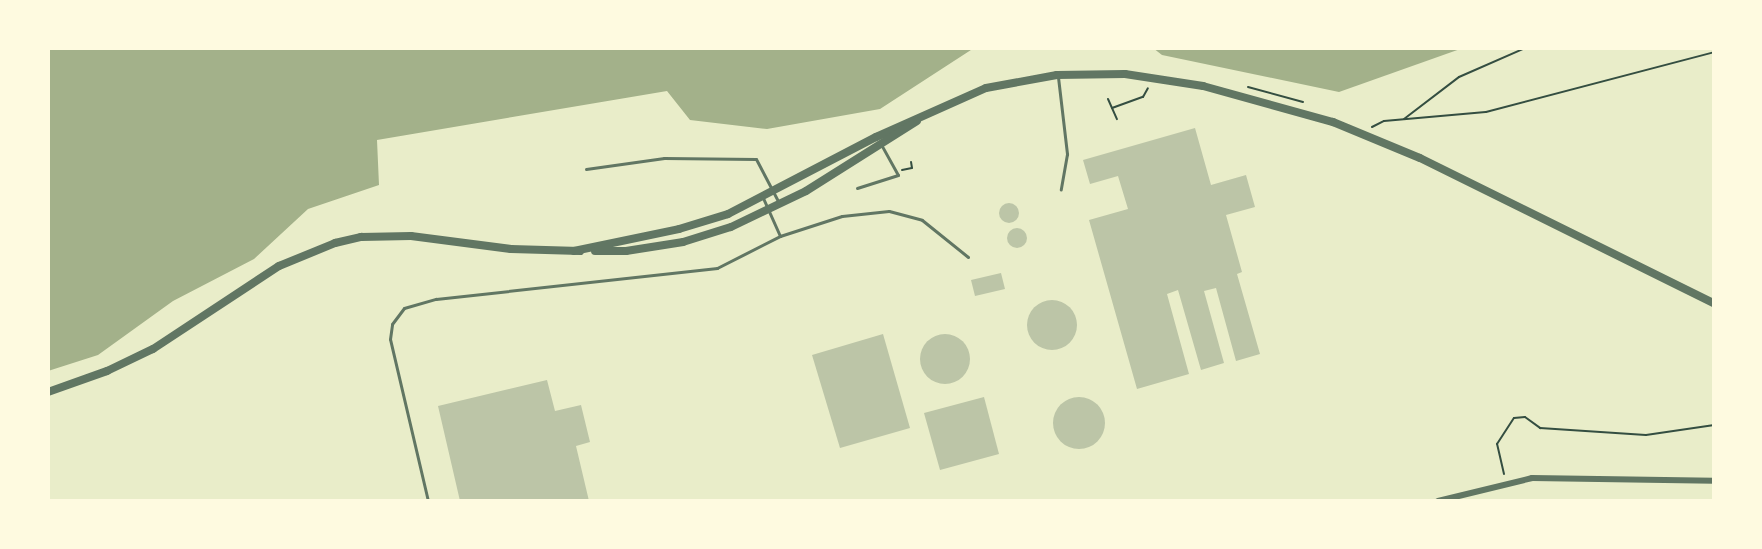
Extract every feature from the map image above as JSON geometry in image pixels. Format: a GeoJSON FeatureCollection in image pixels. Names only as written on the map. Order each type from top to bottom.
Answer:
{"type":"FeatureCollection","features":[{"type":"Feature","properties":{"kind":"street"},"geometry":{"type":"LineString","coordinates":[[574,251],[679,229],[728,214],[763,198],[876,137],[944,104],[986,88],[1058,75],[1150,77],[1268,102],[1376,139],[1714,303]]}},
{"type":"Feature","properties":{"kind":"street"},"geometry":{"type":"LineString","coordinates":[[48,392],[107,371],[153,349],[279,266],[335,243],[394,236],[511,249],[626,251],[683,242],[731,227],[780,205],[881,145],[944,104]]}},
{"type":"Feature","properties":{"kind":"street"},"geometry":{"type":"LineString","coordinates":[[1438,501],[1532,478],[1714,481]]}},
{"type":"Feature","properties":{"kind":"lane"},"geometry":{"type":"LineString","coordinates":[[1058,75],[1067,154],[1061,189]]}},
{"type":"Feature","properties":{"kind":"lane"},"geometry":{"type":"LineString","coordinates":[[857,188],[898,175],[876,137]]}},
{"type":"Feature","properties":{"kind":"lane"},"geometry":{"type":"LineString","coordinates":[[586,170],[663,158],[756,159],[780,205]]}},
{"type":"Feature","properties":{"kind":"lane"},"geometry":{"type":"LineString","coordinates":[[763,198],[780,236]]}},
{"type":"Feature","properties":{"kind":"lane"},"geometry":{"type":"LineString","coordinates":[[428,501],[390,339],[392,324],[404,308],[436,299],[717,268],[780,236],[842,216],[889,211],[922,220],[968,257]]}},
{"type":"Feature","properties":{"kind":"path"},"geometry":{"type":"LineString","coordinates":[[1404,119],[1460,77],[1525,48]]}},
{"type":"Feature","properties":{"kind":"path"},"geometry":{"type":"LineString","coordinates":[[1372,127],[1404,119],[1486,112],[1714,52]]}},
{"type":"Feature","properties":{"kind":"path"},"geometry":{"type":"LineString","coordinates":[[1112,108],[1148,93],[1150,77]]}},
{"type":"Feature","properties":{"kind":"path"},"geometry":{"type":"LineString","coordinates":[[1108,99],[1117,120]]}},
{"type":"Feature","properties":{"kind":"path"},"geometry":{"type":"LineString","coordinates":[[901,170],[912,168],[911,162]]}},
{"type":"Feature","properties":{"kind":"path"},"geometry":{"type":"LineString","coordinates":[[1506,484],[1497,444],[1514,418],[1525,417],[1540,428],[1646,435],[1714,425]]}},
{"type":"Feature","properties":{"kind":"shaded area"},"geometry":{"type":"Polygon","coordinates":[[[48,48],[974,48],[880,109],[767,129],[690,120],[667,91],[377,140],[379,185],[308,209],[254,259],[173,301],[98,355],[48,371],[48,48]]]}},
{"type":"Feature","properties":{"kind":"shaded area"},"geometry":{"type":"Polygon","coordinates":[[[1153,48],[1463,48],[1339,92],[1162,55],[1153,48]]]}},
{"type":"Feature","properties":{"kind":"building"},"geometry":{"type":"Polygon","coordinates":[[[1195,128],[1211,185],[1246,175],[1255,207],[1226,215],[1242,272],[1237,274],[1260,354],[1236,361],[1216,288],[1204,291],[1224,363],[1201,370],[1178,290],[1167,294],[1189,374],[1137,389],[1089,220],[1128,209],[1118,176],[1090,184],[1083,160],[1195,128]]]}},
{"type":"Feature","properties":{"kind":"building"},"geometry":{"type":"Polygon","coordinates":[[[1009,203],[1016,206],[1019,213],[1016,220],[1009,223],[1002,220],[999,213],[1002,206],[1009,203]]]}},
{"type":"Feature","properties":{"kind":"building"},"geometry":{"type":"Polygon","coordinates":[[[1017,228],[1024,231],[1027,238],[1024,245],[1017,248],[1010,245],[1007,238],[1010,231],[1017,228]]]}},
{"type":"Feature","properties":{"kind":"building"},"geometry":{"type":"Polygon","coordinates":[[[1001,273],[1005,289],[975,296],[971,280],[1001,273]]]}},
{"type":"Feature","properties":{"kind":"building"},"geometry":{"type":"Polygon","coordinates":[[[1047,300],[1057,300],[1070,307],[1077,320],[1077,330],[1070,343],[1057,350],[1047,350],[1038,346],[1031,339],[1027,330],[1027,320],[1031,311],[1038,304],[1047,300]]]}},
{"type":"Feature","properties":{"kind":"building"},"geometry":{"type":"Polygon","coordinates":[[[883,334],[910,428],[840,448],[812,355],[883,334]]]}},
{"type":"Feature","properties":{"kind":"building"},"geometry":{"type":"Polygon","coordinates":[[[945,334],[963,341],[970,359],[963,377],[945,384],[927,377],[920,359],[927,341],[945,334]]]}},
{"type":"Feature","properties":{"kind":"building"},"geometry":{"type":"Polygon","coordinates":[[[547,380],[555,411],[581,405],[590,442],[576,446],[589,501],[460,501],[438,406],[547,380]]]}},
{"type":"Feature","properties":{"kind":"building"},"geometry":{"type":"Polygon","coordinates":[[[984,397],[999,454],[940,470],[924,413],[984,397]]]}},
{"type":"Feature","properties":{"kind":"building"},"geometry":{"type":"Polygon","coordinates":[[[1079,397],[1093,401],[1101,409],[1105,423],[1101,437],[1093,445],[1079,449],[1065,445],[1057,437],[1053,423],[1057,409],[1065,401],[1079,397]]]}}]}
